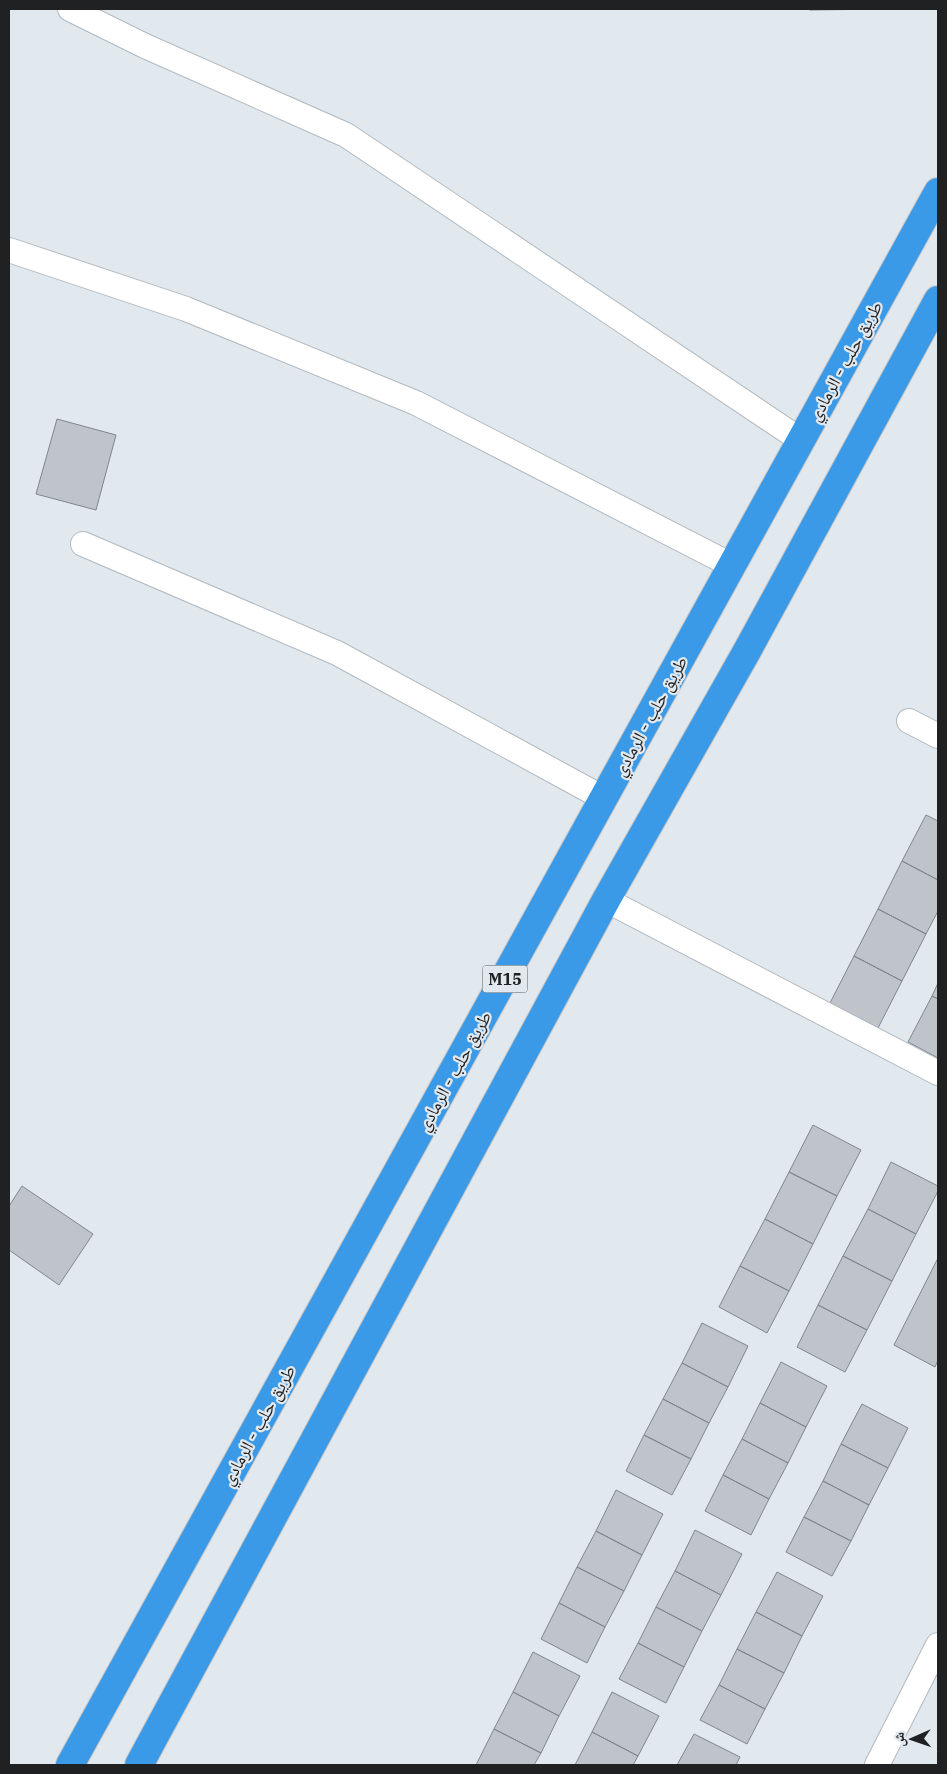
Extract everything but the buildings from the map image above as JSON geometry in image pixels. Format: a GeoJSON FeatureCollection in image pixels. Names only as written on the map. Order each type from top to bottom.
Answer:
{"type":"FeatureCollection","features":[{"type":"Feature","properties":{"kind":"highway","name":"طريق حلب - الرمادي"},"geometry":{"type":"LineString","coordinates":[[70,1765],[605,799],[938,192]]}},
{"type":"Feature","properties":{"kind":"highway","name":"M15"},"geometry":{"type":"LineString","coordinates":[[139,1765],[606,900],[748,651],[938,300]]}},
{"type":"Feature","properties":{"kind":"street"},"geometry":{"type":"LineString","coordinates":[[70,9],[145,46],[346,135],[802,441]]}},
{"type":"Feature","properties":{"kind":"street"},"geometry":{"type":"LineString","coordinates":[[9,250],[186,309],[416,404],[733,566]]}},
{"type":"Feature","properties":{"kind":"street"},"geometry":{"type":"LineString","coordinates":[[84,544],[337,653],[605,799]]}},
{"type":"Feature","properties":{"kind":"street"},"geometry":{"type":"LineString","coordinates":[[909,721],[938,736]]}},
{"type":"Feature","properties":{"kind":"street"},"geometry":{"type":"LineString","coordinates":[[606,900],[938,1073]]}},
{"type":"Feature","properties":{"kind":"street"},"geometry":{"type":"LineString","coordinates":[[877,1765],[938,1645]]}}]}
